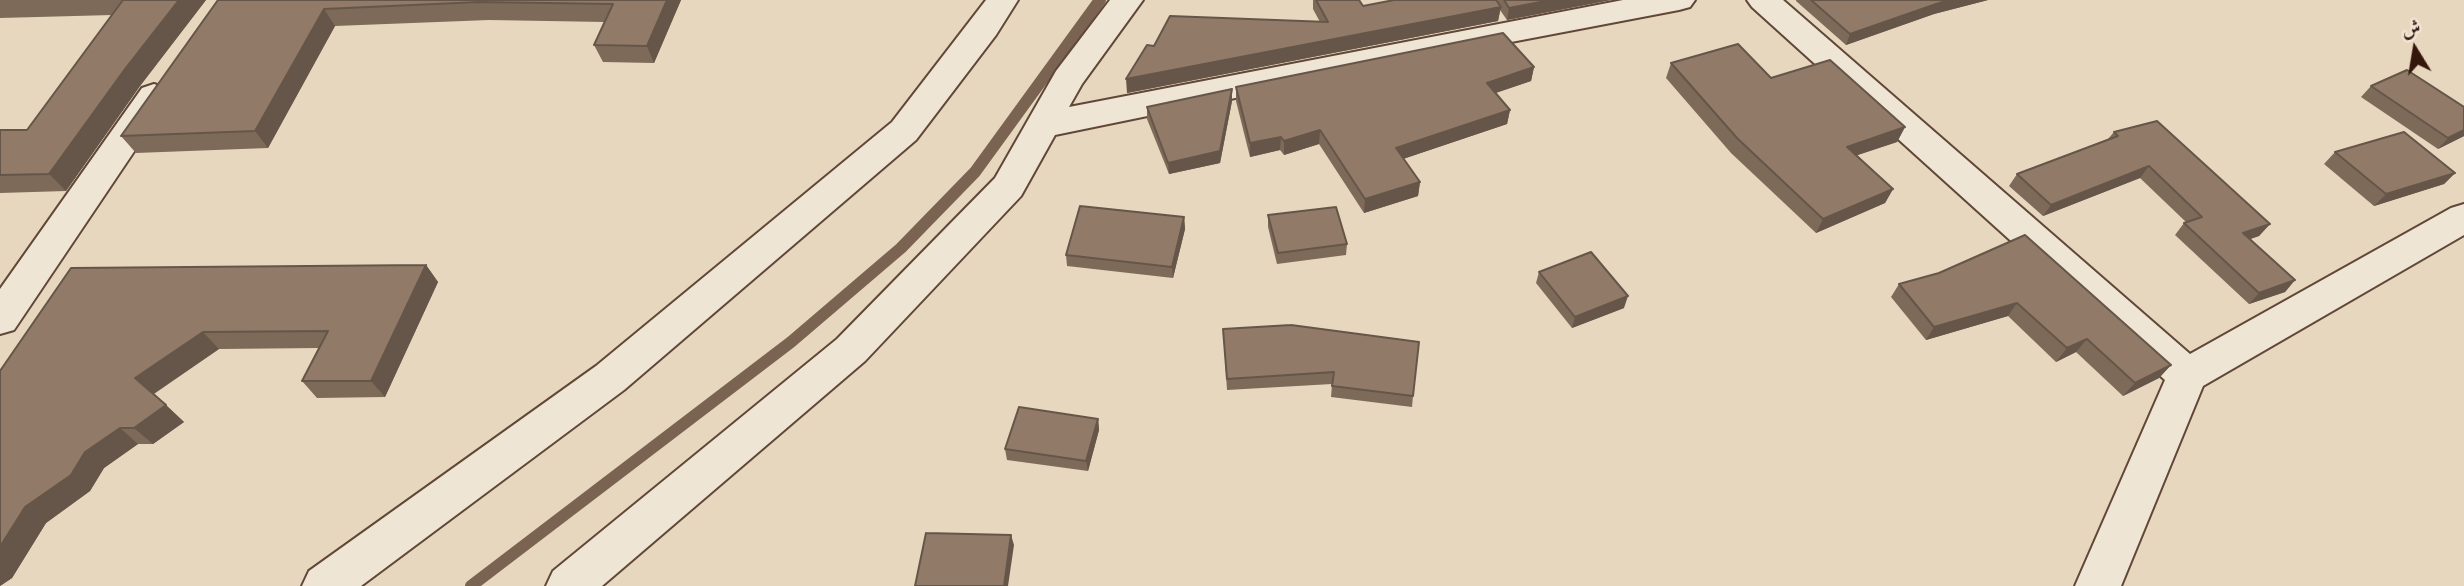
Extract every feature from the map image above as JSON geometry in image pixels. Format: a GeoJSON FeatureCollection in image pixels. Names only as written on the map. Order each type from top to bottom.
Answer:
{"type":"FeatureCollection","features":[{"type":"Feature","properties":{"kind":"street"},"geometry":{"type":"LineString","coordinates":[[325,586],[610,378],[904,131],[985,27],[1002,0]]}},
{"type":"Feature","properties":{"kind":"street"},"geometry":{"type":"LineString","coordinates":[[569,586],[851,350],[1008,187],[1068,79],[1127,0]]}},
{"type":"Feature","properties":{"kind":"street"},"geometry":{"type":"LineString","coordinates":[[1042,125],[1679,0]]}},
{"type":"Feature","properties":{"kind":"street"},"geometry":{"type":"LineString","coordinates":[[1763,0],[2187,375]]}},
{"type":"Feature","properties":{"kind":"street"},"geometry":{"type":"LineString","coordinates":[[0,319],[169,74]]}},
{"type":"Feature","properties":{"kind":"street"},"geometry":{"type":"LineString","coordinates":[[2098,586],[2187,375],[2464,218]]}},
{"type":"Feature","properties":{"kind":"building"},"geometry":{"type":"Polygon","coordinates":[[[123,0],[179,0],[49,174],[0,175],[0,130],[27,130],[123,0]]]}},
{"type":"Feature","properties":{"kind":"building"},"geometry":{"type":"Polygon","coordinates":[[[218,0],[667,0],[647,46],[594,45],[613,4],[479,2],[324,9],[255,131],[121,136],[218,0]]]}},
{"type":"Feature","properties":{"kind":"building"},"geometry":{"type":"Polygon","coordinates":[[[1316,0],[1359,0],[1363,6],[1394,0],[1496,0],[1501,7],[1126,79],[1147,45],[1154,46],[1170,16],[1328,22],[1316,0]]]}},
{"type":"Feature","properties":{"kind":"building"},"geometry":{"type":"Polygon","coordinates":[[[1504,0],[1551,0],[1509,8],[1504,0]]]}},
{"type":"Feature","properties":{"kind":"building"},"geometry":{"type":"Polygon","coordinates":[[[1811,0],[1951,0],[1850,34],[1811,0]]]}},
{"type":"Feature","properties":{"kind":"building"},"geometry":{"type":"Polygon","coordinates":[[[1503,33],[1534,67],[1487,83],[1510,110],[1396,148],[1420,182],[1365,199],[1320,130],[1284,141],[1281,137],[1250,143],[1236,87],[1503,33]]]}},
{"type":"Feature","properties":{"kind":"building"},"geometry":{"type":"Polygon","coordinates":[[[1738,44],[1771,78],[1830,60],[1905,127],[1847,147],[1893,189],[1823,219],[1737,138],[1671,63],[1738,44]]]}},
{"type":"Feature","properties":{"kind":"building"},"geometry":{"type":"Polygon","coordinates":[[[2407,70],[2464,107],[2464,130],[2448,138],[2371,86],[2407,70]]]}},
{"type":"Feature","properties":{"kind":"building"},"geometry":{"type":"Polygon","coordinates":[[[1232,89],[1220,151],[1168,163],[1147,107],[1232,89]]]}},
{"type":"Feature","properties":{"kind":"building"},"geometry":{"type":"Polygon","coordinates":[[[2157,121],[2270,224],[2243,233],[2295,280],[2259,293],[2184,223],[2202,217],[2149,166],[2051,205],[2017,174],[2118,136],[2114,132],[2157,121]]]}},
{"type":"Feature","properties":{"kind":"building"},"geometry":{"type":"Polygon","coordinates":[[[2404,132],[2455,173],[2386,194],[2335,152],[2404,132]]]}},
{"type":"Feature","properties":{"kind":"building"},"geometry":{"type":"Polygon","coordinates":[[[1080,206],[1184,217],[1172,267],[1066,255],[1080,206]]]}},
{"type":"Feature","properties":{"kind":"building"},"geometry":{"type":"Polygon","coordinates":[[[1336,207],[1347,244],[1278,253],[1268,215],[1336,207]]]}},
{"type":"Feature","properties":{"kind":"building"},"geometry":{"type":"Polygon","coordinates":[[[2025,235],[2171,365],[2135,383],[2087,339],[2067,348],[2017,303],[1934,327],[1899,284],[1939,273],[2025,235]]]}},
{"type":"Feature","properties":{"kind":"building"},"geometry":{"type":"Polygon","coordinates":[[[1591,252],[1628,296],[1575,317],[1539,272],[1591,252]]]}},
{"type":"Feature","properties":{"kind":"building"},"geometry":{"type":"Polygon","coordinates":[[[426,265],[371,381],[302,381],[328,331],[203,332],[135,378],[166,405],[134,428],[120,428],[85,452],[71,475],[25,507],[0,547],[0,371],[71,268],[426,265]]]}},
{"type":"Feature","properties":{"kind":"building"},"geometry":{"type":"Polygon","coordinates":[[[1291,325],[1419,342],[1413,396],[1332,386],[1334,372],[1227,379],[1223,329],[1291,325]]]}},
{"type":"Feature","properties":{"kind":"building"},"geometry":{"type":"Polygon","coordinates":[[[1019,407],[1098,419],[1086,461],[1005,449],[1019,407]]]}},
{"type":"Feature","properties":{"kind":"building"},"geometry":{"type":"Polygon","coordinates":[[[926,533],[1011,535],[1004,586],[915,586],[926,533]]]}},
{"type":"Feature","properties":{"kind":"waterway"},"geometry":{"type":"LineString","coordinates":[[471,586],[791,342],[901,248],[975,172],[1100,0]]}}]}
